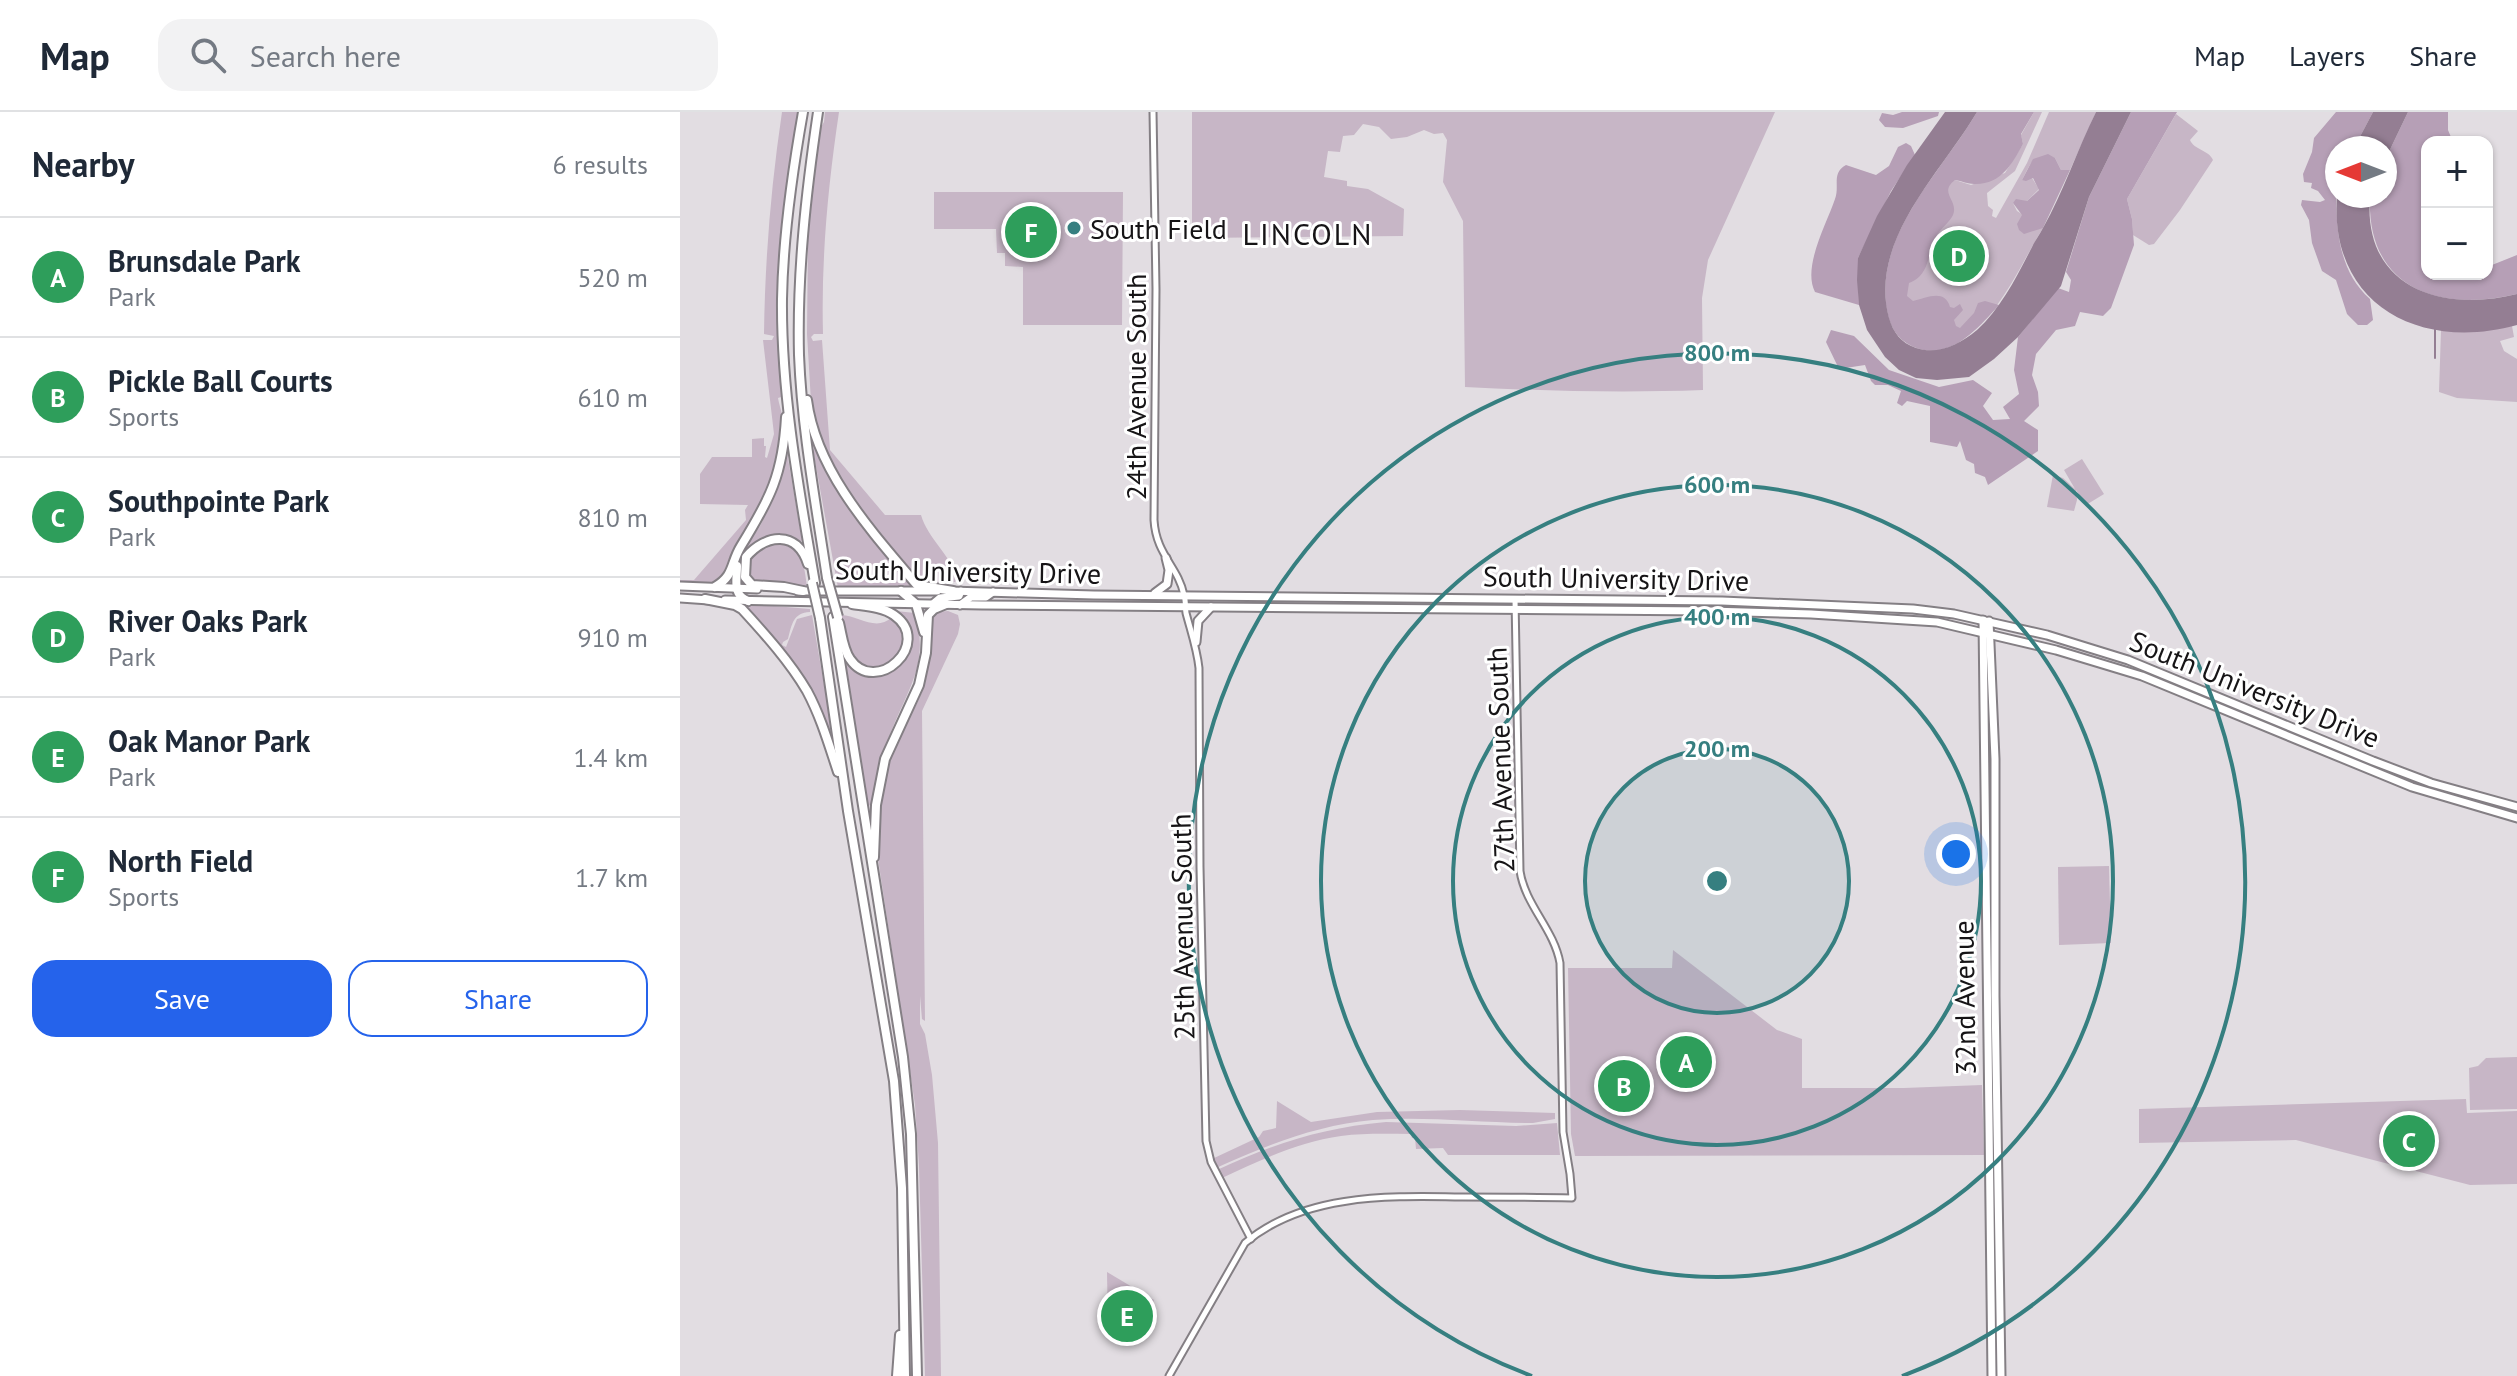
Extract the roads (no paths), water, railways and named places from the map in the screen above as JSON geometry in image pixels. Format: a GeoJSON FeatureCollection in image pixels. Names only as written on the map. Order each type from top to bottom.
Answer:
{"type":"FeatureCollection","features":[{"type":"Feature","properties":{"kind":"highway"},"geometry":{"type":"LineString","coordinates":[[803,112],[787,226],[784,354],[813,583]]}},
{"type":"Feature","properties":{"kind":"highway"},"geometry":{"type":"LineString","coordinates":[[818,112],[802,224],[799,334],[804,426],[827,578],[845,649],[860,669],[877,671],[894,666],[905,653],[907,640],[900,620],[893,613],[879,608],[852,604]]}},
{"type":"Feature","properties":{"kind":"highway"},"geometry":{"type":"LineString","coordinates":[[799,334],[810,418],[830,472],[917,585],[957,591]]}},
{"type":"Feature","properties":{"kind":"highway"},"geometry":{"type":"LineString","coordinates":[[715,587],[731,573],[738,550],[764,508],[779,473],[784,449],[787,389]]}},
{"type":"Feature","properties":{"kind":"highway"},"geometry":{"type":"LineString","coordinates":[[803,591],[752,585],[747,582],[744,568],[746,557],[762,542],[779,539],[800,549],[807,559],[820,618],[848,811],[894,1081],[902,1188],[905,1376]]}},
{"type":"Feature","properties":{"kind":"highway"},"geometry":{"type":"LineString","coordinates":[[736,557],[736,588],[739,596],[748,601]]}},
{"type":"Feature","properties":{"kind":"highway"},"geometry":{"type":"LineString","coordinates":[[901,591],[916,604],[922,620],[926,653]]}},
{"type":"Feature","properties":{"kind":"highway"},"geometry":{"type":"LineString","coordinates":[[705,599],[742,609],[776,648],[806,690],[823,725],[848,811]]}},
{"type":"Feature","properties":{"kind":"highway"},"geometry":{"type":"LineString","coordinates":[[873,874],[876,805],[881,774],[891,743],[919,685],[926,653],[928,615],[946,604]]}},
{"type":"Feature","properties":{"kind":"highway"},"geometry":{"type":"LineString","coordinates":[[836,617],[903,1057],[911,1134],[920,1376]]}},
{"type":"Feature","properties":{"kind":"highway"},"geometry":{"type":"LineString","coordinates":[[897,1376],[904,1282]]}},
{"type":"Feature","properties":{"kind":"main road"},"geometry":{"type":"LineString","coordinates":[[1152,595],[1167,584],[1169,570],[1166,558]]}},
{"type":"Feature","properties":{"kind":"main road","name":"South University Drive"},"geometry":{"type":"LineString","coordinates":[[680,588],[1709,601],[1913,609],[1986,620],[2128,660],[2431,783],[2517,807]]}},
{"type":"Feature","properties":{"kind":"main road"},"geometry":{"type":"LineString","coordinates":[[933,604],[940,598],[959,596],[957,591]]}},
{"type":"Feature","properties":{"kind":"main road"},"geometry":{"type":"LineString","coordinates":[[960,605],[971,597],[986,597],[993,592]]}},
{"type":"Feature","properties":{"kind":"main road"},"geometry":{"type":"LineString","coordinates":[[1251,607],[1258,602],[1288,603],[1297,596]]}},
{"type":"Feature","properties":{"kind":"main road"},"geometry":{"type":"LineString","coordinates":[[1302,607],[1307,601],[1333,601],[1341,597]]}},
{"type":"Feature","properties":{"kind":"main road","name":"South University Drive"},"geometry":{"type":"LineString","coordinates":[[680,598],[852,604],[1666,611],[1937,622],[2071,654],[2142,676],[2412,787],[2517,818]]}},
{"type":"Feature","properties":{"kind":"main road"},"geometry":{"type":"LineString","coordinates":[[1591,610],[1602,605],[1622,606],[1630,600]]}},
{"type":"Feature","properties":{"kind":"main road"},"geometry":{"type":"LineString","coordinates":[[1666,611],[1670,605],[1702,605],[1709,601]]}},
{"type":"Feature","properties":{"kind":"main road"},"geometry":{"type":"LineString","coordinates":[[1196,642],[1198,621],[1211,607]]}},
{"type":"Feature","properties":{"kind":"main road","name":"32nd Avenue"},"geometry":{"type":"LineString","coordinates":[[1986,620],[1995,759],[2001,1376]]}},
{"type":"Feature","properties":{"kind":"main road","name":"32nd Avenue"},"geometry":{"type":"LineString","coordinates":[[1987,634],[1992,1376]]}},
{"type":"Feature","properties":{"kind":"street","name":"24th Avenue South"},"geometry":{"type":"LineString","coordinates":[[1153,112],[1156,289],[1154,520],[1157,541],[1184,594],[1185,606]]}},
{"type":"Feature","properties":{"kind":"street","name":"27th Avenue South"},"geometry":{"type":"LineString","coordinates":[[1251,1239],[1291,1217],[1338,1202],[1390,1197],[1572,1198],[1563,1132],[1560,963],[1555,941],[1531,901],[1520,871],[1515,599]]}},
{"type":"Feature","properties":{"kind":"street","name":"25th Avenue South"},"geometry":{"type":"LineString","coordinates":[[1185,606],[1196,642],[1199,668],[1206,1141],[1211,1162],[1251,1239]]}},
{"type":"Feature","properties":{"kind":"street"},"geometry":{"type":"LineString","coordinates":[[1169,1376],[1237,1256],[1251,1239]]}},
{"type":"Feature","properties":{"kind":"waterway"},"geometry":{"type":"LineString","coordinates":[[2435,329],[2435,358]]}},
{"type":"Feature","properties":{"kind":"place","name":"South Field"},"geometry":{"type":"Point","coordinates":[1074,228]}},
{"type":"Feature","properties":{"kind":"place","name":"North Field"},"geometry":{"type":"Point","coordinates":[1031,232]}},
{"type":"Feature","properties":{"kind":"place","name":"River Oaks Park"},"geometry":{"type":"Point","coordinates":[1959,256]}},
{"type":"Feature","properties":{"kind":"place","name":"Brunsdale Park"},"geometry":{"type":"Point","coordinates":[1686,1062]}},
{"type":"Feature","properties":{"kind":"place","name":"Pickle Ball Courts"},"geometry":{"type":"Point","coordinates":[1624,1086]}},
{"type":"Feature","properties":{"kind":"place","name":"Southpointe Park"},"geometry":{"type":"Point","coordinates":[2409,1141]}},
{"type":"Feature","properties":{"kind":"place","name":"Oak Manor Park"},"geometry":{"type":"Point","coordinates":[1127,1316]}},
{"type":"Feature","properties":{"kind":"district","name":"LINCOLN"},"geometry":{"type":"Point","coordinates":[1308,233]}}]}
